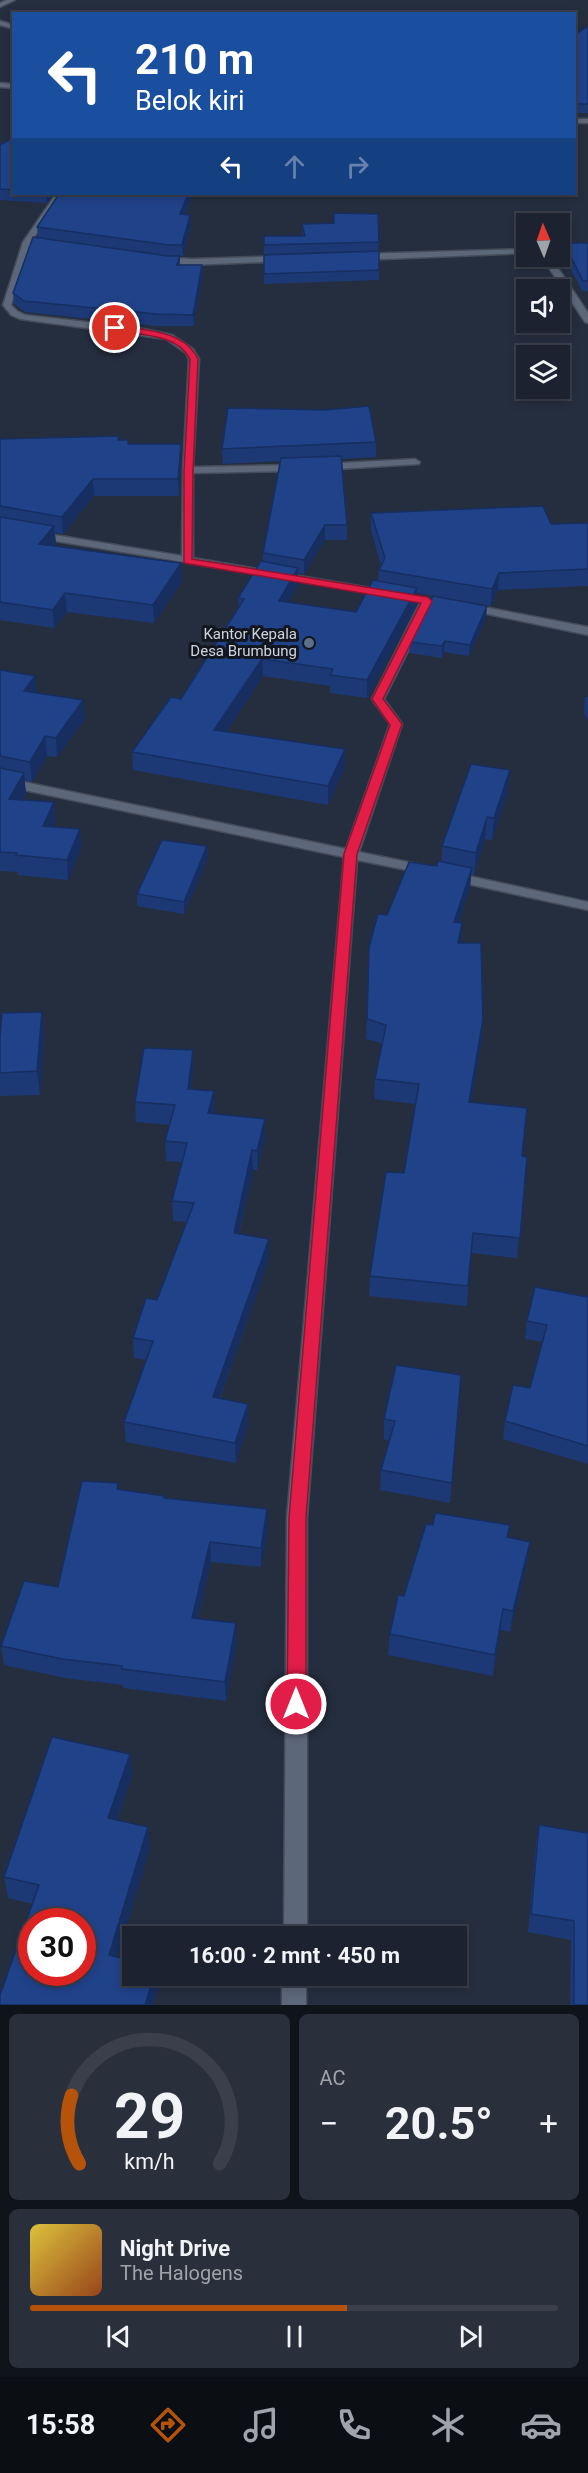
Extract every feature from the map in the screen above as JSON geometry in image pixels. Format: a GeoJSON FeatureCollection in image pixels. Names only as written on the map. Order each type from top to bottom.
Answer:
{"type":"FeatureCollection","features":[{"type":"Feature","properties":{"kind":"street"},"geometry":{"type":"LineString","coordinates":[[0,5],[12,0]]}},
{"type":"Feature","properties":{"kind":"street"},"geometry":{"type":"LineString","coordinates":[[59,195],[27,242],[7,306],[14,313],[23,317],[139,331],[169,337],[190,351],[194,359],[188,471],[187,561]]}},
{"type":"Feature","properties":{"kind":"street"},"geometry":{"type":"LineString","coordinates":[[27,242],[61,247]]}},
{"type":"Feature","properties":{"kind":"street"},"geometry":{"type":"LineString","coordinates":[[570,249],[588,248]]}},
{"type":"Feature","properties":{"kind":"street"},"geometry":{"type":"LineString","coordinates":[[355,257],[516,250]]}},
{"type":"Feature","properties":{"kind":"street"},"geometry":{"type":"LineString","coordinates":[[153,260],[190,262],[296,259]]}},
{"type":"Feature","properties":{"kind":"street"},"geometry":{"type":"LineString","coordinates":[[552,267],[588,320]]}},
{"type":"Feature","properties":{"kind":"street"},"geometry":{"type":"LineString","coordinates":[[188,471],[415,462]]}},
{"type":"Feature","properties":{"kind":"street"},"geometry":{"type":"LineString","coordinates":[[0,529],[508,614],[588,631]]}},
{"type":"Feature","properties":{"kind":"street"},"geometry":{"type":"LineString","coordinates":[[295,1926],[297,1518],[351,854],[396,724],[378,699],[427,601]]}},
{"type":"Feature","properties":{"kind":"street"},"geometry":{"type":"LineString","coordinates":[[0,781],[588,906]]}},
{"type":"Feature","properties":{"kind":"street"},"geometry":{"type":"LineString","coordinates":[[294,1986],[294,2005]]}},
{"type":"Feature","properties":{"kind":"building"},"geometry":{"type":"Polygon","coordinates":[[[588,26],[588,104],[576,104],[576,34],[588,26]]]}},
{"type":"Feature","properties":{"kind":"building"},"geometry":{"type":"Polygon","coordinates":[[[12,138],[12,190],[0,189],[0,145],[12,138]]]}},
{"type":"Feature","properties":{"kind":"building"},"geometry":{"type":"Polygon","coordinates":[[[58,195],[188,195],[180,214],[190,215],[182,245],[37,227],[58,195]]]}},
{"type":"Feature","properties":{"kind":"building"},"geometry":{"type":"Polygon","coordinates":[[[334,213],[378,214],[379,242],[264,245],[264,236],[305,236],[302,224],[334,223],[334,213]]]}},
{"type":"Feature","properties":{"kind":"building"},"geometry":{"type":"Polygon","coordinates":[[[33,237],[180,256],[177,265],[202,265],[193,315],[156,314],[24,301],[13,293],[33,237]]]}},
{"type":"Feature","properties":{"kind":"building"},"geometry":{"type":"Polygon","coordinates":[[[570,243],[588,243],[588,281],[583,281],[570,255],[570,243]]]}},
{"type":"Feature","properties":{"kind":"building"},"geometry":{"type":"Polygon","coordinates":[[[379,251],[379,270],[264,274],[264,255],[379,251]]]}},
{"type":"Feature","properties":{"kind":"building"},"geometry":{"type":"Polygon","coordinates":[[[369,406],[376,442],[222,449],[228,408],[324,410],[369,406]]]}},
{"type":"Feature","properties":{"kind":"building"},"geometry":{"type":"Polygon","coordinates":[[[119,436],[118,440],[128,440],[128,444],[181,444],[178,479],[93,479],[62,517],[0,506],[0,439],[119,436]]]}},
{"type":"Feature","properties":{"kind":"building"},"geometry":{"type":"Polygon","coordinates":[[[341,456],[347,525],[325,525],[304,560],[263,553],[281,458],[341,456]]]}},
{"type":"Feature","properties":{"kind":"building"},"geometry":{"type":"Polygon","coordinates":[[[543,506],[551,524],[588,523],[588,569],[499,573],[492,589],[379,570],[385,558],[371,513],[543,506]]]}},
{"type":"Feature","properties":{"kind":"building"},"geometry":{"type":"Polygon","coordinates":[[[0,517],[54,526],[39,544],[181,563],[153,605],[65,593],[53,610],[0,602],[0,517]]]}},
{"type":"Feature","properties":{"kind":"building"},"geometry":{"type":"Polygon","coordinates":[[[261,561],[298,568],[279,601],[356,612],[373,580],[417,588],[367,680],[330,675],[333,669],[262,659],[214,730],[345,749],[328,786],[132,752],[171,697],[181,699],[244,599],[238,598],[261,561]]]}},
{"type":"Feature","properties":{"kind":"building"},"geometry":{"type":"Polygon","coordinates":[[[433,596],[487,606],[470,645],[445,641],[442,646],[410,642],[433,596]]]}},
{"type":"Feature","properties":{"kind":"building"},"geometry":{"type":"Polygon","coordinates":[[[0,670],[35,676],[24,691],[83,700],[56,738],[45,736],[30,762],[0,756],[0,670]]]}},
{"type":"Feature","properties":{"kind":"building"},"geometry":{"type":"Polygon","coordinates":[[[471,764],[510,770],[494,818],[487,817],[476,853],[442,846],[471,764]]]}},
{"type":"Feature","properties":{"kind":"building"},"geometry":{"type":"Polygon","coordinates":[[[0,768],[24,773],[9,799],[54,802],[43,826],[80,829],[67,860],[0,852],[0,768]]]}},
{"type":"Feature","properties":{"kind":"building"},"geometry":{"type":"Polygon","coordinates":[[[162,840],[207,846],[184,902],[137,894],[162,840]]]}},
{"type":"Feature","properties":{"kind":"building"},"geometry":{"type":"Polygon","coordinates":[[[438,861],[472,868],[454,922],[462,923],[458,943],[481,943],[483,1019],[469,1102],[527,1108],[522,1156],[527,1157],[520,1238],[473,1233],[468,1286],[370,1276],[386,1172],[404,1173],[419,1084],[375,1079],[386,1025],[367,1019],[369,947],[378,914],[387,915],[409,862],[437,866],[438,861]]]}},
{"type":"Feature","properties":{"kind":"building"},"geometry":{"type":"Polygon","coordinates":[[[42,1012],[37,1071],[0,1073],[2,1013],[42,1012]]]}},
{"type":"Feature","properties":{"kind":"building"},"geometry":{"type":"Polygon","coordinates":[[[144,1048],[193,1050],[188,1089],[214,1091],[208,1113],[265,1119],[257,1151],[252,1150],[234,1233],[269,1239],[213,1397],[248,1404],[235,1443],[124,1422],[153,1341],[133,1338],[146,1298],[157,1300],[194,1203],[172,1201],[187,1143],[165,1141],[175,1105],[135,1102],[144,1048]]]}},
{"type":"Feature","properties":{"kind":"building"},"geometry":{"type":"Polygon","coordinates":[[[535,1287],[588,1297],[588,1446],[505,1421],[513,1385],[530,1388],[547,1325],[527,1321],[535,1287]]]}},
{"type":"Feature","properties":{"kind":"building"},"geometry":{"type":"Polygon","coordinates":[[[396,1365],[461,1375],[452,1483],[381,1470],[395,1421],[384,1419],[396,1365]]]}},
{"type":"Feature","properties":{"kind":"building"},"geometry":{"type":"Polygon","coordinates":[[[82,1481],[118,1483],[117,1489],[164,1496],[164,1498],[267,1509],[261,1548],[210,1542],[192,1618],[236,1623],[225,1682],[122,1669],[122,1666],[62,1659],[1,1646],[24,1581],[58,1587],[82,1481]]]}},
{"type":"Feature","properties":{"kind":"building"},"geometry":{"type":"Polygon","coordinates":[[[435,1513],[510,1525],[507,1537],[530,1542],[513,1611],[503,1609],[495,1655],[390,1634],[398,1595],[404,1596],[426,1524],[433,1525],[435,1513]]]}},
{"type":"Feature","properties":{"kind":"building"},"geometry":{"type":"Polygon","coordinates":[[[52,1737],[130,1754],[108,1818],[148,1827],[109,1955],[122,1958],[122,1986],[151,1986],[145,2005],[0,2005],[0,1995],[18,1944],[18,1986],[96,1986],[96,1908],[31,1908],[39,1885],[4,1877],[52,1737]]]}},
{"type":"Feature","properties":{"kind":"building"},"geometry":{"type":"Polygon","coordinates":[[[539,1825],[588,1833],[588,2005],[574,2005],[574,1921],[531,1914],[539,1825]]]}},
{"type":"Feature","properties":{"kind":"place","name":"Kantor Kepala Desa Brumbung"},"geometry":{"type":"Point","coordinates":[309,643]}},
{"type":"Feature","properties":{"kind":"route"},"geometry":{"type":"LineString","coordinates":[[115,328],[169,337],[190,351],[194,359],[188,471],[187,561],[427,601],[378,699],[396,724],[351,854],[297,1518],[296,1704]]}}]}
